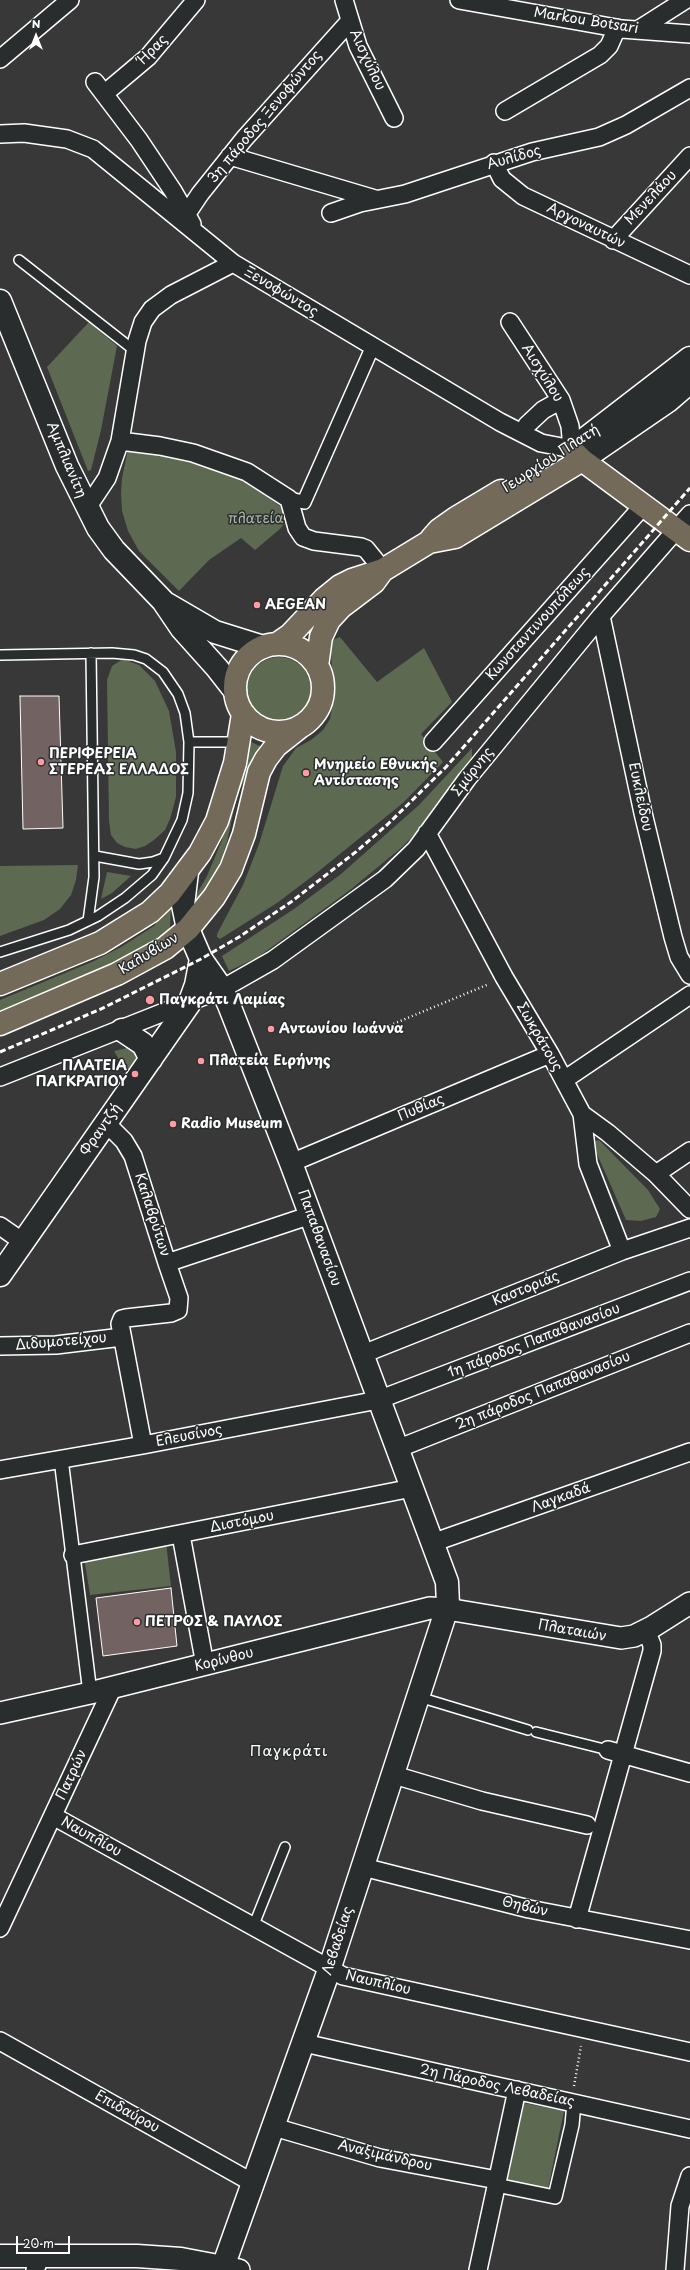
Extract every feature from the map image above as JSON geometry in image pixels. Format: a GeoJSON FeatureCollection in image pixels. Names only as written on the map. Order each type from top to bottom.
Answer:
{"type":"FeatureCollection","features":[{"type":"Feature","properties":{"kind":"main road","name":"Αμπλιανίτη"},"geometry":{"type":"LineString","coordinates":[[0,301],[67,466],[87,508],[114,550],[163,601],[182,630],[217,668],[234,691]]}},
{"type":"Feature","properties":{"kind":"main road","name":"Γεωργίου Πλατή"},"geometry":{"type":"LineString","coordinates":[[577,455],[690,358]]}},
{"type":"Feature","properties":{"kind":"main road","name":"Γεωργίου Πλατή"},"geometry":{"type":"LineString","coordinates":[[270,645],[290,635],[324,599],[340,586],[357,577],[383,570],[429,542],[455,537],[577,455],[668,401],[690,382]]}},
{"type":"Feature","properties":{"kind":"main road"},"geometry":{"type":"LineString","coordinates":[[577,455],[644,506],[687,529]]}},
{"type":"Feature","properties":{"kind":"main road","name":"Γεωργίου Πλατή"},"geometry":{"type":"LineString","coordinates":[[318,666],[321,637],[326,625],[341,607],[374,582],[383,570]]}},
{"type":"Feature","properties":{"kind":"main road","name":"Αμπλιανίτη"},"geometry":{"type":"LineString","coordinates":[[163,601],[215,632],[270,645]]}},
{"type":"Feature","properties":{"kind":"main road"},"geometry":{"type":"LineString","coordinates":[[0,984],[100,944],[115,936],[150,912],[170,893],[187,872],[200,853],[217,821],[232,775],[240,742],[242,714],[234,691],[239,668],[249,655],[270,645],[300,649],[310,656],[318,666],[322,679],[322,700],[311,718],[300,727],[285,732],[269,731],[254,725],[242,714]]}},
{"type":"Feature","properties":{"kind":"main road","name":"Καλυβίων"},"geometry":{"type":"LineString","coordinates":[[0,1024],[82,990],[130,967],[165,948],[188,929],[214,898],[231,869],[244,834],[259,772],[266,759],[280,742],[300,727]]}},
{"type":"Feature","properties":{"kind":"main road","name":"Παπαθανασίου"},"geometry":{"type":"LineString","coordinates":[[187,872],[183,905],[188,929],[201,959],[222,990],[242,1036],[292,1163],[363,1354],[378,1400],[448,1585],[447,1609]]}},
{"type":"Feature","properties":{"kind":"main road","name":"Φραντζή"},"geometry":{"type":"LineString","coordinates":[[0,1275],[189,1004],[196,985],[201,959]]}},
{"type":"Feature","properties":{"kind":"main road"},"geometry":{"type":"LineString","coordinates":[[122,1030],[143,1044],[151,1059]]}},
{"type":"Feature","properties":{"kind":"main road","name":"Λεβαδείας"},"geometry":{"type":"LineString","coordinates":[[228,2269],[253,2183],[329,1970],[447,1609]]}},
{"type":"Feature","properties":{"kind":"main road"},"geometry":{"type":"LineString","coordinates":[[0,2256],[38,2263],[134,2263],[181,2259],[228,2269]]}},
{"type":"Feature","properties":{"kind":"street"},"geometry":{"type":"LineString","coordinates":[[0,59],[70,0]]}},
{"type":"Feature","properties":{"kind":"street","name":"Ήρας"},"geometry":{"type":"LineString","coordinates":[[186,215],[173,191],[100,88],[148,57],[196,0]]}},
{"type":"Feature","properties":{"kind":"street","name":"Αισχύλου"},"geometry":{"type":"LineString","coordinates":[[344,0],[349,22],[358,46],[394,118]]}},
{"type":"Feature","properties":{"kind":"street","name":"Markou Botsari"},"geometry":{"type":"LineString","coordinates":[[459,0],[617,28],[690,34]]}},
{"type":"Feature","properties":{"kind":"street"},"geometry":{"type":"LineString","coordinates":[[638,30],[685,0]]}},
{"type":"Feature","properties":{"kind":"street","name":"3η πάροδος Ξενοφώντος"},"geometry":{"type":"LineString","coordinates":[[186,215],[230,156],[321,51],[349,22]]}},
{"type":"Feature","properties":{"kind":"street"},"geometry":{"type":"LineString","coordinates":[[505,111],[600,55],[608,46],[617,28]]}},
{"type":"Feature","properties":{"kind":"street","name":"Αυλίδος"},"geometry":{"type":"LineString","coordinates":[[331,213],[360,203],[405,194],[494,163],[532,152],[599,137],[626,125],[690,88]]}},
{"type":"Feature","properties":{"kind":"street","name":"Ξενοφώντος"},"geometry":{"type":"LineString","coordinates":[[0,134],[47,135],[67,138],[88,146],[155,198],[201,238],[233,263],[522,433],[541,442],[577,455]]}},
{"type":"Feature","properties":{"kind":"street"},"geometry":{"type":"LineString","coordinates":[[230,156],[378,200]]}},
{"type":"Feature","properties":{"kind":"street","name":"Μενελάου"},"geometry":{"type":"LineString","coordinates":[[613,240],[690,156]]}},
{"type":"Feature","properties":{"kind":"street","name":"Αργοναυτών"},"geometry":{"type":"LineString","coordinates":[[494,163],[502,179],[523,196],[613,240],[690,275]]}},
{"type":"Feature","properties":{"kind":"street"},"geometry":{"type":"LineString","coordinates":[[186,215],[201,238]]}},
{"type":"Feature","properties":{"kind":"street"},"geometry":{"type":"LineString","coordinates":[[87,508],[107,478],[120,441],[136,351],[143,322],[152,309],[176,292],[233,263]]}},
{"type":"Feature","properties":{"kind":"street","name":"Αισχύλου"},"geometry":{"type":"LineString","coordinates":[[510,322],[561,400],[570,426],[577,455]]}},
{"type":"Feature","properties":{"kind":"street"},"geometry":{"type":"LineString","coordinates":[[120,441],[160,446],[218,460],[247,472],[289,499],[304,502],[373,346]]}},
{"type":"Feature","properties":{"kind":"street"},"geometry":{"type":"LineString","coordinates":[[522,433],[538,414],[561,400]]}},
{"type":"Feature","properties":{"kind":"street"},"geometry":{"type":"LineString","coordinates":[[289,499],[297,528],[303,537],[362,547],[366,549],[383,570]]}},
{"type":"Feature","properties":{"kind":"street","name":"Κωνσταντινουπόλεως"},"geometry":{"type":"LineString","coordinates":[[433,742],[644,506]]}},
{"type":"Feature","properties":{"kind":"street","name":"Σμύρνης"},"geometry":{"type":"LineString","coordinates":[[0,1077],[222,990],[273,960],[366,894],[404,862],[467,779],[601,616],[687,529]]}},
{"type":"Feature","properties":{"kind":"street","name":"Ευκλείδου"},"geometry":{"type":"LineString","coordinates":[[601,616],[642,806],[673,937],[679,957],[690,975]]}},
{"type":"Feature","properties":{"kind":"street","name":"Σωκράτους"},"geometry":{"type":"LineString","coordinates":[[427,833],[504,977],[550,1054],[582,1114],[608,1132],[656,1174],[690,1209]]}},
{"type":"Feature","properties":{"kind":"street"},"geometry":{"type":"LineString","coordinates":[[564,1080],[689,998]]}},
{"type":"Feature","properties":{"kind":"street","name":"Πυθίας"},"geometry":{"type":"LineString","coordinates":[[292,1163],[550,1054]]}},
{"type":"Feature","properties":{"kind":"street"},"geometry":{"type":"LineString","coordinates":[[582,1114],[588,1164],[622,1251]]}},
{"type":"Feature","properties":{"kind":"street","name":"Καλαβρύτων"},"geometry":{"type":"LineString","coordinates":[[106,1123],[124,1141],[133,1156],[167,1263],[311,1214]]}},
{"type":"Feature","properties":{"kind":"street"},"geometry":{"type":"LineString","coordinates":[[656,1174],[690,1151]]}},
{"type":"Feature","properties":{"kind":"street"},"geometry":{"type":"LineString","coordinates":[[0,1226],[23,1242]]}},
{"type":"Feature","properties":{"kind":"street","name":"Καστοριάς"},"geometry":{"type":"LineString","coordinates":[[363,1354],[622,1251],[690,1228]]}},
{"type":"Feature","properties":{"kind":"street"},"geometry":{"type":"LineString","coordinates":[[144,1445],[120,1324],[123,1318],[171,1313],[178,1310],[179,1298],[167,1263]]}},
{"type":"Feature","properties":{"kind":"street","name":"1η πάροδος Παπαθανασίου"},"geometry":{"type":"LineString","coordinates":[[378,1400],[690,1281]]}},
{"type":"Feature","properties":{"kind":"street","name":"2η πάροδος Παπαθανασίου"},"geometry":{"type":"LineString","coordinates":[[397,1449],[690,1333]]}},
{"type":"Feature","properties":{"kind":"street","name":"Διδυμοτείχου"},"geometry":{"type":"LineString","coordinates":[[0,1346],[56,1345],[122,1337]]}},
{"type":"Feature","properties":{"kind":"street","name":"Ελευσίνος"},"geometry":{"type":"LineString","coordinates":[[0,1470],[144,1445],[378,1400]]}},
{"type":"Feature","properties":{"kind":"street","name":"Λαγκαδά"},"geometry":{"type":"LineString","coordinates":[[432,1543],[690,1452]]}},
{"type":"Feature","properties":{"kind":"street"},"geometry":{"type":"LineString","coordinates":[[61,1459],[90,1693]]}},
{"type":"Feature","properties":{"kind":"street","name":"Διστόμου"},"geometry":{"type":"LineString","coordinates":[[73,1554],[181,1535],[412,1488]]}},
{"type":"Feature","properties":{"kind":"street"},"geometry":{"type":"LineString","coordinates":[[181,1535],[205,1665]]}},
{"type":"Feature","properties":{"kind":"street","name":"Πλαταιών"},"geometry":{"type":"LineString","coordinates":[[447,1609],[610,1638],[629,1637],[646,1630],[690,1604]]}},
{"type":"Feature","properties":{"kind":"street","name":"Κορίνθου"},"geometry":{"type":"LineString","coordinates":[[0,1713],[205,1665],[421,1610],[447,1609]]}},
{"type":"Feature","properties":{"kind":"street"},"geometry":{"type":"LineString","coordinates":[[577,1919],[615,1752],[652,1651],[652,1645],[646,1630]]}},
{"type":"Feature","properties":{"kind":"street","name":"Πατρών"},"geometry":{"type":"LineString","coordinates":[[0,1928],[113,1687]]}},
{"type":"Feature","properties":{"kind":"street"},"geometry":{"type":"LineString","coordinates":[[615,1752],[690,1773]]}},
{"type":"Feature","properties":{"kind":"street"},"geometry":{"type":"LineString","coordinates":[[394,1775],[482,1801],[586,1825]]}},
{"type":"Feature","properties":{"kind":"street","name":"Ναυπλίου"},"geometry":{"type":"LineString","coordinates":[[53,1816],[329,1970],[354,1979],[584,2027],[690,2052]]}},
{"type":"Feature","properties":{"kind":"street","name":"Θηβών"},"geometry":{"type":"LineString","coordinates":[[363,1867],[577,1919],[690,1940]]}},
{"type":"Feature","properties":{"kind":"street","name":"Επιδαύρου"},"geometry":{"type":"LineString","coordinates":[[0,2041],[253,2183]]}},
{"type":"Feature","properties":{"kind":"street","name":"2η Πάροδος Λεβαδείας"},"geometry":{"type":"LineString","coordinates":[[304,2043],[690,2129]]}},
{"type":"Feature","properties":{"kind":"street"},"geometry":{"type":"LineString","coordinates":[[478,2270],[518,2090]]}},
{"type":"Feature","properties":{"kind":"street"},"geometry":{"type":"LineString","coordinates":[[497,2183],[555,2197],[572,2125],[574,2103]]}},
{"type":"Feature","properties":{"kind":"street","name":"Αναξιμάνδρου"},"geometry":{"type":"LineString","coordinates":[[274,2127],[367,2155],[497,2183]]}},
{"type":"Feature","properties":{"kind":"street"},"geometry":{"type":"LineString","coordinates":[[675,2270],[678,2217],[688,2186]]}},
{"type":"Feature","properties":{"kind":"lane"},"geometry":{"type":"LineString","coordinates":[[19,260],[136,351]]}},
{"type":"Feature","properties":{"kind":"lane"},"geometry":{"type":"LineString","coordinates":[[88,921],[88,911],[94,885],[95,856],[92,653]]}},
{"type":"Feature","properties":{"kind":"lane"},"geometry":{"type":"LineString","coordinates":[[0,655],[92,653],[134,655],[149,660],[160,668],[180,698],[185,713],[189,742],[186,806],[177,833],[164,858],[152,875],[112,908],[88,921],[38,941],[0,952]]}},
{"type":"Feature","properties":{"kind":"lane"},"geometry":{"type":"LineString","coordinates":[[189,742],[240,742]]}},
{"type":"Feature","properties":{"kind":"lane"},"geometry":{"type":"LineString","coordinates":[[95,856],[139,864],[153,862],[164,858]]}},
{"type":"Feature","properties":{"kind":"lane"},"geometry":{"type":"LineString","coordinates":[[419,1697],[532,1731],[615,1752]]}},
{"type":"Feature","properties":{"kind":"lane"},"geometry":{"type":"LineString","coordinates":[[253,1927],[285,1847]]}},
{"type":"Feature","properties":{"kind":"path"},"geometry":{"type":"LineString","coordinates":[[386,1027],[504,977]]}},
{"type":"Feature","properties":{"kind":"path"},"geometry":{"type":"LineString","coordinates":[[574,2103],[574,2081],[584,2027]]}},
{"type":"Feature","properties":{"kind":"green space"},"geometry":{"type":"Polygon","coordinates":[[[89,322],[117,346],[101,430],[91,470],[88,471],[47,367],[89,322]]]}},
{"type":"Feature","properties":{"kind":"green space","name":"πλατεία"},"geometry":{"type":"Polygon","coordinates":[[[128,449],[171,455],[230,475],[233,473],[286,510],[284,524],[255,550],[241,538],[209,560],[179,591],[139,551],[128,531],[122,511],[121,493],[122,478],[128,449]]]}},
{"type":"Feature","properties":{"kind":"green space"},"geometry":{"type":"Polygon","coordinates":[[[340,637],[377,682],[424,648],[452,702],[421,734],[443,762],[403,803],[314,875],[277,903],[220,939],[217,937],[217,934],[243,885],[259,844],[283,766],[296,748],[311,740],[323,730],[330,719],[334,697],[331,653],[333,640],[340,637]]]}},
{"type":"Feature","properties":{"kind":"green space"},"geometry":{"type":"Polygon","coordinates":[[[279,657],[297,663],[305,671],[311,689],[305,707],[297,715],[279,721],[261,715],[253,707],[247,689],[253,671],[261,663],[279,657]]]}},
{"type":"Feature","properties":{"kind":"green space"},"geometry":{"type":"Polygon","coordinates":[[[123,659],[139,665],[155,681],[169,711],[176,752],[176,797],[170,819],[165,830],[154,840],[145,846],[136,849],[125,847],[117,843],[111,835],[109,821],[107,680],[112,666],[123,659]]]}},
{"type":"Feature","properties":{"kind":"green space"},"geometry":{"type":"Polygon","coordinates":[[[247,740],[264,748],[256,757],[237,795],[227,842],[221,860],[213,879],[195,909],[191,904],[207,876],[222,840],[247,740]]]}},
{"type":"Feature","properties":{"kind":"green space"},"geometry":{"type":"Polygon","coordinates":[[[472,748],[472,757],[417,832],[401,848],[350,890],[258,957],[229,971],[222,956],[294,909],[341,874],[419,805],[472,748]]]}},
{"type":"Feature","properties":{"kind":"green space"},"geometry":{"type":"Polygon","coordinates":[[[78,865],[76,880],[71,895],[60,909],[44,920],[0,936],[0,866],[78,865]]]}},
{"type":"Feature","properties":{"kind":"green space"},"geometry":{"type":"Polygon","coordinates":[[[107,872],[131,876],[112,893],[101,899],[107,872]]]}},
{"type":"Feature","properties":{"kind":"green space"},"geometry":{"type":"Polygon","coordinates":[[[171,904],[170,927],[163,936],[150,946],[129,958],[0,1014],[0,1000],[94,961],[121,947],[154,926],[171,904]]]}},
{"type":"Feature","properties":{"kind":"green space"},"geometry":{"type":"Polygon","coordinates":[[[132,1047],[142,1054],[130,1078],[114,1051],[132,1047]]]}},
{"type":"Feature","properties":{"kind":"green space"},"geometry":{"type":"Polygon","coordinates":[[[599,1140],[648,1190],[660,1209],[656,1217],[641,1221],[626,1220],[597,1154],[595,1141],[599,1140]]]}},
{"type":"Feature","properties":{"kind":"green space"},"geometry":{"type":"Polygon","coordinates":[[[166,1542],[171,1586],[90,1595],[84,1557],[166,1542]]]}},
{"type":"Feature","properties":{"kind":"green space"},"geometry":{"type":"Polygon","coordinates":[[[524,2103],[564,2111],[548,2189],[507,2181],[524,2103]]]}},
{"type":"Feature","properties":{"kind":"building","name":"ΠΕΡΙΦΕΡΕΙΑ ΣΤΕΡΕΑΣ ΕΛΛΑΔΟΣ"},"geometry":{"type":"Polygon","coordinates":[[[20,696],[59,696],[63,828],[23,829],[20,696]]]}},
{"type":"Feature","properties":{"kind":"building","name":"ΠΕΤΡΟΣ & ΠΑΥΛΟΣ"},"geometry":{"type":"Polygon","coordinates":[[[171,1588],[177,1646],[103,1656],[96,1598],[171,1588]]]}},
{"type":"Feature","properties":{"kind":"railway"},"geometry":{"type":"LineString","coordinates":[[0,1052],[101,1009],[201,959],[239,937],[291,902],[357,851],[388,824],[446,767],[690,488]]}},
{"type":"Feature","properties":{"kind":"place","name":"AEGEAN"},"geometry":{"type":"Point","coordinates":[257,605]}},
{"type":"Feature","properties":{"kind":"place","name":"ΠΕΡΙΦΕΡΕΙΑ ΣΤΕΡΕΑΣ ΕΛΛΑΔΟΣ"},"geometry":{"type":"Point","coordinates":[41,762]}},
{"type":"Feature","properties":{"kind":"place","name":"Μνημείο Εθνικής Αντίστασης"},"geometry":{"type":"Point","coordinates":[306,773]}},
{"type":"Feature","properties":{"kind":"place","name":"Παγκράτι Λαμίας"},"geometry":{"type":"Point","coordinates":[150,1000]}},
{"type":"Feature","properties":{"kind":"place","name":"Αντωνίου Ιωάννα"},"geometry":{"type":"Point","coordinates":[271,1029]}},
{"type":"Feature","properties":{"kind":"place","name":"Πλατεία Ειρήνης"},"geometry":{"type":"Point","coordinates":[201,1061]}},
{"type":"Feature","properties":{"kind":"place","name":"ΠΛΑΤΕΙΑ ΠΑΓΚΡΑΤΙΟΥ"},"geometry":{"type":"Point","coordinates":[135,1074]}},
{"type":"Feature","properties":{"kind":"place","name":"Radio Museum"},"geometry":{"type":"Point","coordinates":[173,1124]}},
{"type":"Feature","properties":{"kind":"place","name":"ΠΕΤΡΟΣ & ΠΑΥΛΟΣ"},"geometry":{"type":"Point","coordinates":[137,1622]}},
{"type":"Feature","properties":{"kind":"district","name":"Παγκράτι"},"geometry":{"type":"Point","coordinates":[289,1752]}}]}
